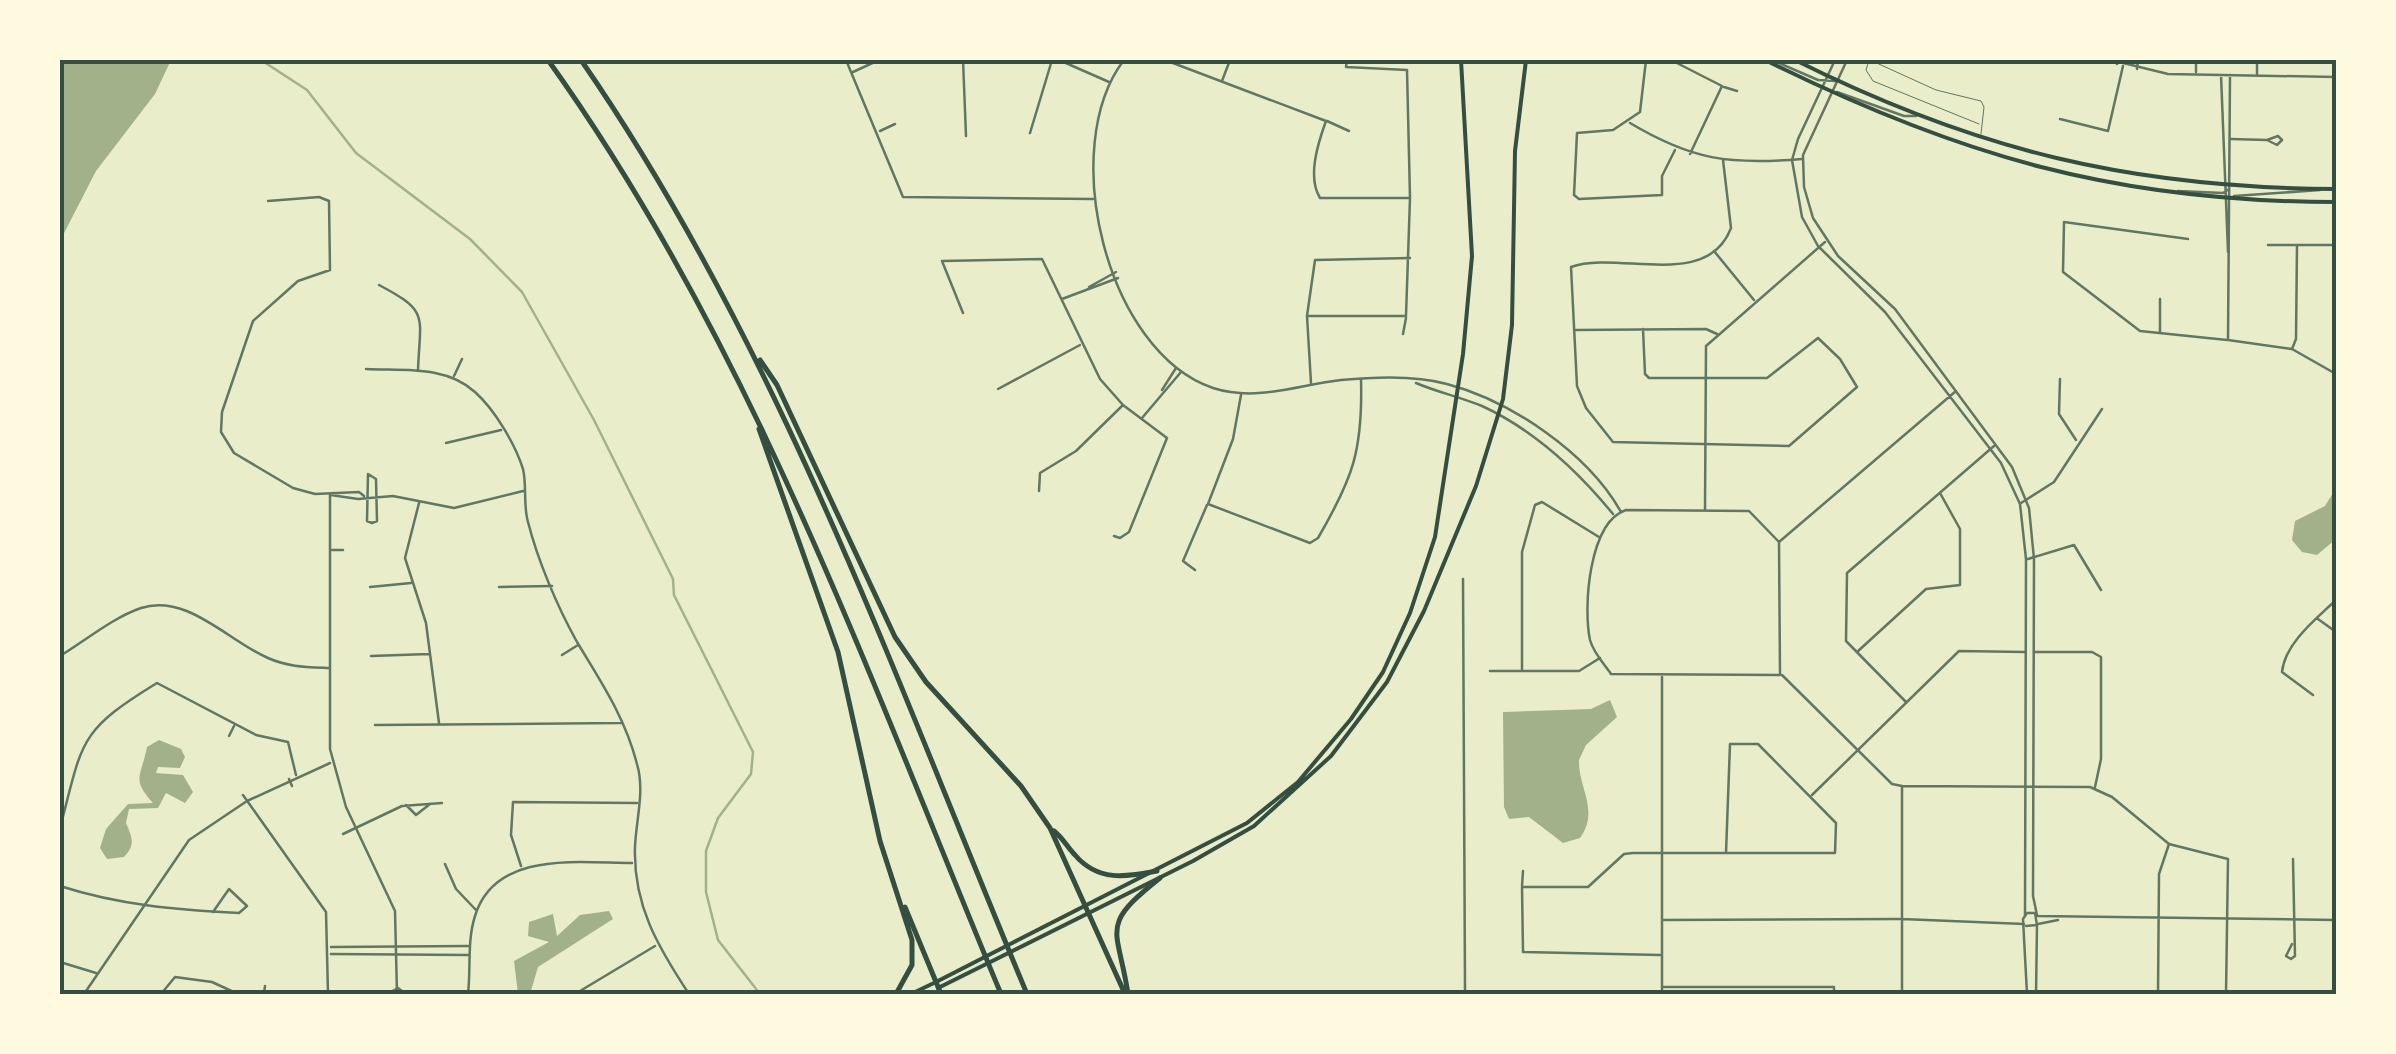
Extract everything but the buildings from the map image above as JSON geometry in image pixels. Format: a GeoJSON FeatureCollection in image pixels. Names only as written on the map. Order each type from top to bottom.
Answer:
{"type":"FeatureCollection","features":[{"type":"Feature","properties":{"kind":"highway"},"geometry":{"type":"LineString","coordinates":[[548,60],[661,234],[752,407],[1001,994]]}},
{"type":"Feature","properties":{"kind":"highway"},"geometry":{"type":"LineString","coordinates":[[581,60],[691,235],[750,345],[814,484],[1027,994]]}},
{"type":"Feature","properties":{"kind":"highway"},"geometry":{"type":"LineString","coordinates":[[750,345],[778,386],[896,637],[926,682],[1021,786],[1050,828],[1087,867],[1102,875],[1158,874]]}},
{"type":"Feature","properties":{"kind":"highway"},"geometry":{"type":"LineString","coordinates":[[752,407],[838,652],[868,794],[913,952],[908,976],[896,994]]}},
{"type":"Feature","properties":{"kind":"highway"},"geometry":{"type":"LineString","coordinates":[[1050,828],[1126,994]]}},
{"type":"Feature","properties":{"kind":"highway"},"geometry":{"type":"LineString","coordinates":[[890,872],[938,988]]}},
{"type":"Feature","properties":{"kind":"highway"},"geometry":{"type":"LineString","coordinates":[[1126,994],[1115,941],[1119,917],[1158,874]]}},
{"type":"Feature","properties":{"kind":"main road"},"geometry":{"type":"LineString","coordinates":[[928,994],[1158,874],[1270,806],[1324,752],[1374,687],[1404,627],[1430,556],[1459,388],[1472,256],[1461,60]]}},
{"type":"Feature","properties":{"kind":"main road"},"geometry":{"type":"LineString","coordinates":[[1158,874],[1227,843],[1278,808],[1362,718],[1395,668],[1424,611],[1476,486],[1502,406],[1512,324],[1514,151],[1526,60]]}},
{"type":"Feature","properties":{"kind":"main road"},"geometry":{"type":"LineString","coordinates":[[1768,60],[1821,88],[1975,151],[2142,190],[2336,189]]}},
{"type":"Feature","properties":{"kind":"main road"},"geometry":{"type":"LineString","coordinates":[[1796,60],[1826,78],[1916,116],[1979,139],[2073,164],[2225,191],[2231,198],[2336,202]]}},
{"type":"Feature","properties":{"kind":"main road"},"geometry":{"type":"LineString","coordinates":[[911,994],[938,988],[966,966],[1089,910]]}},
{"type":"Feature","properties":{"kind":"street"},"geometry":{"type":"LineString","coordinates":[[846,60],[903,197],[1094,199]]}},
{"type":"Feature","properties":{"kind":"street"},"geometry":{"type":"LineString","coordinates":[[852,72],[879,60]]}},
{"type":"Feature","properties":{"kind":"street"},"geometry":{"type":"LineString","coordinates":[[962,60],[966,136]]}},
{"type":"Feature","properties":{"kind":"street"},"geometry":{"type":"LineString","coordinates":[[1030,133],[1052,60]]}},
{"type":"Feature","properties":{"kind":"street"},"geometry":{"type":"LineString","coordinates":[[1059,60],[1110,82]]}},
{"type":"Feature","properties":{"kind":"street"},"geometry":{"type":"LineString","coordinates":[[1124,60],[1110,82],[1096,122],[1094,199],[1100,235],[1144,334],[1176,368],[1208,386],[1241,394],[1268,394],[1360,379],[1459,388],[1502,406],[1556,442],[1606,490],[1621,512]]}},
{"type":"Feature","properties":{"kind":"street"},"geometry":{"type":"LineString","coordinates":[[1165,60],[1349,131]]}},
{"type":"Feature","properties":{"kind":"street"},"geometry":{"type":"LineString","coordinates":[[1222,82],[1230,60]]}},
{"type":"Feature","properties":{"kind":"street"},"geometry":{"type":"LineString","coordinates":[[1347,60],[1346,67],[1408,70],[1410,258],[1404,334]]}},
{"type":"Feature","properties":{"kind":"street"},"geometry":{"type":"LineString","coordinates":[[1646,60],[1640,112],[1630,122],[1612,130],[1578,133],[1574,194],[1579,199],[1662,195],[1662,176],[1675,150]]}},
{"type":"Feature","properties":{"kind":"street"},"geometry":{"type":"LineString","coordinates":[[1670,60],[1738,91]]}},
{"type":"Feature","properties":{"kind":"street"},"geometry":{"type":"LineString","coordinates":[[1768,60],[1826,78]]}},
{"type":"Feature","properties":{"kind":"street"},"geometry":{"type":"LineString","coordinates":[[1836,60],[1792,160],[1798,204],[1818,246],[1885,312],[2006,472],[2020,504],[2026,559],[2027,994]]}},
{"type":"Feature","properties":{"kind":"street"},"geometry":{"type":"LineString","coordinates":[[1847,60],[1830,91],[1804,159],[1808,203],[1826,241],[1881,292],[1957,390],[2018,477],[2026,500],[2034,559],[2036,994]]}},
{"type":"Feature","properties":{"kind":"street"},"geometry":{"type":"LineString","coordinates":[[2111,60],[2136,69],[2196,74],[2336,77]]}},
{"type":"Feature","properties":{"kind":"street"},"geometry":{"type":"LineString","coordinates":[[2136,69],[2138,60]]}},
{"type":"Feature","properties":{"kind":"street"},"geometry":{"type":"LineString","coordinates":[[2196,60],[2196,74]]}},
{"type":"Feature","properties":{"kind":"street"},"geometry":{"type":"LineString","coordinates":[[2257,60],[2257,76]]}},
{"type":"Feature","properties":{"kind":"street"},"geometry":{"type":"LineString","coordinates":[[2060,119],[2108,131],[2120,64]]}},
{"type":"Feature","properties":{"kind":"street"},"geometry":{"type":"LineString","coordinates":[[2220,75],[2229,253]]}},
{"type":"Feature","properties":{"kind":"street"},"geometry":{"type":"LineString","coordinates":[[2228,340],[2231,198],[2225,191],[2230,75]]}},
{"type":"Feature","properties":{"kind":"street"},"geometry":{"type":"LineString","coordinates":[[1690,155],[1722,86]]}},
{"type":"Feature","properties":{"kind":"street"},"geometry":{"type":"LineString","coordinates":[[1830,91],[1904,116],[1916,116]]}},
{"type":"Feature","properties":{"kind":"street"},"geometry":{"type":"LineString","coordinates":[[1326,121],[1315,156],[1318,196],[1410,198]]}},
{"type":"Feature","properties":{"kind":"street"},"geometry":{"type":"LineString","coordinates":[[1630,122],[1690,155],[1723,160],[1804,159]]}},
{"type":"Feature","properties":{"kind":"street"},"geometry":{"type":"LineString","coordinates":[[879,132],[895,124]]}},
{"type":"Feature","properties":{"kind":"street"},"geometry":{"type":"LineString","coordinates":[[2224,140],[2267,140]]}},
{"type":"Feature","properties":{"kind":"street"},"geometry":{"type":"LineString","coordinates":[[1643,330],[1647,377],[1767,378],[1818,338],[1857,382],[1791,446],[1612,441],[1586,408],[1577,386],[1571,267],[1694,263],[1713,250],[1730,228],[1723,160]]}},
{"type":"Feature","properties":{"kind":"street"},"geometry":{"type":"LineString","coordinates":[[2231,198],[2309,194],[2323,189]]}},
{"type":"Feature","properties":{"kind":"street"},"geometry":{"type":"LineString","coordinates":[[268,201],[326,200],[332,223],[328,274],[298,282],[253,321],[220,420],[223,440],[234,453],[293,488],[330,494],[359,492],[454,508],[524,490]]}},
{"type":"Feature","properties":{"kind":"street"},"geometry":{"type":"LineString","coordinates":[[2188,239],[2064,222],[2063,272],[2125,323],[2160,334],[2292,349],[2336,374]]}},
{"type":"Feature","properties":{"kind":"street"},"geometry":{"type":"LineString","coordinates":[[1705,510],[1706,346],[1754,300],[1826,241]]}},
{"type":"Feature","properties":{"kind":"street"},"geometry":{"type":"LineString","coordinates":[[2268,244],[2336,245]]}},
{"type":"Feature","properties":{"kind":"street"},"geometry":{"type":"LineString","coordinates":[[2292,349],[2296,338],[2298,245]]}},
{"type":"Feature","properties":{"kind":"street"},"geometry":{"type":"LineString","coordinates":[[1713,250],[1754,300]]}},
{"type":"Feature","properties":{"kind":"street"},"geometry":{"type":"LineString","coordinates":[[1312,384],[1307,316],[1316,259],[1410,258]]}},
{"type":"Feature","properties":{"kind":"street"},"geometry":{"type":"LineString","coordinates":[[964,313],[940,266],[945,259],[1042,259],[1080,345],[1100,379],[1168,443],[1129,532],[1120,538],[1114,536]]}},
{"type":"Feature","properties":{"kind":"street"},"geometry":{"type":"LineString","coordinates":[[1088,288],[1116,272]]}},
{"type":"Feature","properties":{"kind":"street"},"geometry":{"type":"LineString","coordinates":[[1060,300],[1118,278]]}},
{"type":"Feature","properties":{"kind":"street"},"geometry":{"type":"LineString","coordinates":[[379,285],[406,298],[417,311],[418,370]]}},
{"type":"Feature","properties":{"kind":"street"},"geometry":{"type":"LineString","coordinates":[[2091,294],[2095,288]]}},
{"type":"Feature","properties":{"kind":"street"},"geometry":{"type":"LineString","coordinates":[[2160,299],[2160,334]]}},
{"type":"Feature","properties":{"kind":"street"},"geometry":{"type":"LineString","coordinates":[[1307,316],[1406,316]]}},
{"type":"Feature","properties":{"kind":"street"},"geometry":{"type":"LineString","coordinates":[[1575,330],[1706,330],[1717,334]]}},
{"type":"Feature","properties":{"kind":"street"},"geometry":{"type":"LineString","coordinates":[[998,389],[1080,345]]}},
{"type":"Feature","properties":{"kind":"street"},"geometry":{"type":"LineString","coordinates":[[454,378],[462,359]]}},
{"type":"Feature","properties":{"kind":"street"},"geometry":{"type":"LineString","coordinates":[[1162,392],[1176,368]]}},
{"type":"Feature","properties":{"kind":"street"},"geometry":{"type":"LineString","coordinates":[[366,369],[418,370],[454,378],[476,393],[502,430],[523,471],[528,526],[552,586],[579,645],[610,693],[638,768],[635,863],[639,896],[657,945],[689,994]]}},
{"type":"Feature","properties":{"kind":"street"},"geometry":{"type":"LineString","coordinates":[[1141,419],[1181,372]]}},
{"type":"Feature","properties":{"kind":"street"},"geometry":{"type":"LineString","coordinates":[[1208,504],[1305,542],[1316,540],[1348,486],[1358,457],[1360,379]]}},
{"type":"Feature","properties":{"kind":"street"},"geometry":{"type":"LineString","coordinates":[[2060,379],[2059,414],[2077,441]]}},
{"type":"Feature","properties":{"kind":"street"},"geometry":{"type":"LineString","coordinates":[[1414,382],[1499,414],[1545,444],[1614,515]]}},
{"type":"Feature","properties":{"kind":"street"},"geometry":{"type":"LineString","coordinates":[[1780,542],[1957,390]]}},
{"type":"Feature","properties":{"kind":"street"},"geometry":{"type":"LineString","coordinates":[[1196,570],[1182,561],[1234,439],[1241,394]]}},
{"type":"Feature","properties":{"kind":"street"},"geometry":{"type":"LineString","coordinates":[[1039,491],[1040,473],[1076,451],[1124,405]]}},
{"type":"Feature","properties":{"kind":"street"},"geometry":{"type":"LineString","coordinates":[[2020,504],[2054,482],[2077,441],[2102,409]]}},
{"type":"Feature","properties":{"kind":"street"},"geometry":{"type":"LineString","coordinates":[[446,443],[502,430]]}},
{"type":"Feature","properties":{"kind":"street"},"geometry":{"type":"LineString","coordinates":[[1906,702],[1846,641],[1847,573],[1996,445]]}},
{"type":"Feature","properties":{"kind":"street"},"geometry":{"type":"LineString","coordinates":[[368,474],[376,479],[376,496],[377,521],[372,523],[367,521],[368,474]]}},
{"type":"Feature","properties":{"kind":"street"},"geometry":{"type":"LineString","coordinates":[[1856,652],[1926,589],[1960,585],[1960,529],[1940,493]]}},
{"type":"Feature","properties":{"kind":"street"},"geometry":{"type":"LineString","coordinates":[[330,494],[328,668],[332,762],[356,828],[393,902],[399,946],[398,991]]}},
{"type":"Feature","properties":{"kind":"street"},"geometry":{"type":"LineString","coordinates":[[1522,671],[1522,552],[1535,504],[1542,502],[1600,537]]}},
{"type":"Feature","properties":{"kind":"street"},"geometry":{"type":"LineString","coordinates":[[419,503],[405,558],[426,623],[439,724]]}},
{"type":"Feature","properties":{"kind":"street"},"geometry":{"type":"LineString","coordinates":[[1780,675],[1780,542],[1754,513],[1705,510],[1614,515],[1600,537],[1590,577],[1590,639],[1614,675],[1780,675],[1892,784],[2095,789],[2116,800],[2169,844],[2228,859],[2226,994]]}},
{"type":"Feature","properties":{"kind":"street"},"geometry":{"type":"LineString","coordinates":[[2026,559],[2076,546],[2101,590]]}},
{"type":"Feature","properties":{"kind":"street"},"geometry":{"type":"LineString","coordinates":[[330,550],[343,550]]}},
{"type":"Feature","properties":{"kind":"street"},"geometry":{"type":"LineString","coordinates":[[1464,579],[1465,994]]}},
{"type":"Feature","properties":{"kind":"street"},"geometry":{"type":"LineString","coordinates":[[370,587],[412,583]]}},
{"type":"Feature","properties":{"kind":"street"},"geometry":{"type":"LineString","coordinates":[[499,587],[552,586]]}},
{"type":"Feature","properties":{"kind":"street"},"geometry":{"type":"LineString","coordinates":[[2313,695],[2282,668],[2316,618],[2336,600]]}},
{"type":"Feature","properties":{"kind":"street"},"geometry":{"type":"LineString","coordinates":[[60,656],[132,612],[169,606],[190,612],[277,662],[328,668]]}},
{"type":"Feature","properties":{"kind":"street"},"geometry":{"type":"LineString","coordinates":[[2316,618],[2336,632]]}},
{"type":"Feature","properties":{"kind":"street"},"geometry":{"type":"LineString","coordinates":[[562,655],[579,645]]}},
{"type":"Feature","properties":{"kind":"street"},"geometry":{"type":"LineString","coordinates":[[1811,796],[1959,651],[2092,652],[2101,657],[2100,759],[2095,789]]}},
{"type":"Feature","properties":{"kind":"street"},"geometry":{"type":"LineString","coordinates":[[371,656],[431,654]]}},
{"type":"Feature","properties":{"kind":"street"},"geometry":{"type":"LineString","coordinates":[[1490,670],[1579,671],[1600,658]]}},
{"type":"Feature","properties":{"kind":"street"},"geometry":{"type":"LineString","coordinates":[[1662,676],[1662,994]]}},
{"type":"Feature","properties":{"kind":"street"},"geometry":{"type":"LineString","coordinates":[[60,828],[88,735],[102,720],[157,683],[235,725],[288,742]]}},
{"type":"Feature","properties":{"kind":"street"},"geometry":{"type":"LineString","coordinates":[[375,725],[622,723]]}},
{"type":"Feature","properties":{"kind":"street"},"geometry":{"type":"LineString","coordinates":[[228,736],[235,725]]}},
{"type":"Feature","properties":{"kind":"street"},"geometry":{"type":"LineString","coordinates":[[288,742],[293,737]]}},
{"type":"Feature","properties":{"kind":"street"},"geometry":{"type":"LineString","coordinates":[[288,742],[296,776]]}},
{"type":"Feature","properties":{"kind":"street"},"geometry":{"type":"LineString","coordinates":[[1522,887],[1586,887],[1624,854],[1835,853],[1836,824],[1758,744],[1730,744],[1726,853]]}},
{"type":"Feature","properties":{"kind":"street"},"geometry":{"type":"LineString","coordinates":[[84,994],[189,840],[248,801],[332,762]]}},
{"type":"Feature","properties":{"kind":"street"},"geometry":{"type":"LineString","coordinates":[[289,779],[292,786]]}},
{"type":"Feature","properties":{"kind":"street"},"geometry":{"type":"LineString","coordinates":[[1788,787],[1795,781]]}},
{"type":"Feature","properties":{"kind":"street"},"geometry":{"type":"LineString","coordinates":[[1902,786],[1902,994]]}},
{"type":"Feature","properties":{"kind":"street"},"geometry":{"type":"LineString","coordinates":[[243,794],[273,842],[321,902],[330,947],[328,994]]}},
{"type":"Feature","properties":{"kind":"street"},"geometry":{"type":"LineString","coordinates":[[522,869],[511,835],[513,802],[639,804]]}},
{"type":"Feature","properties":{"kind":"street"},"geometry":{"type":"LineString","coordinates":[[406,805],[416,815],[431,803]]}},
{"type":"Feature","properties":{"kind":"street"},"geometry":{"type":"LineString","coordinates":[[343,834],[406,805],[442,804]]}},
{"type":"Feature","properties":{"kind":"street"},"geometry":{"type":"LineString","coordinates":[[2158,994],[2160,869],[2169,844]]}},
{"type":"Feature","properties":{"kind":"street"},"geometry":{"type":"LineString","coordinates":[[2292,944],[2293,859]]}},
{"type":"Feature","properties":{"kind":"street"},"geometry":{"type":"LineString","coordinates":[[468,994],[476,911],[494,886],[522,869],[542,864],[635,863]]}},
{"type":"Feature","properties":{"kind":"street"},"geometry":{"type":"LineString","coordinates":[[445,864],[456,890],[476,911]]}},
{"type":"Feature","properties":{"kind":"street"},"geometry":{"type":"LineString","coordinates":[[1523,872],[1523,952],[1660,955]]}},
{"type":"Feature","properties":{"kind":"street"},"geometry":{"type":"LineString","coordinates":[[60,886],[144,906],[213,912],[243,913],[247,906],[229,889],[213,912]]}},
{"type":"Feature","properties":{"kind":"street"},"geometry":{"type":"LineString","coordinates":[[2007,920],[2025,915],[2060,919],[2336,920]]}},
{"type":"Feature","properties":{"kind":"street"},"geometry":{"type":"LineString","coordinates":[[1661,920],[2007,920],[2038,924],[2060,919]]}},
{"type":"Feature","properties":{"kind":"street"},"geometry":{"type":"LineString","coordinates":[[575,994],[657,945]]}},
{"type":"Feature","properties":{"kind":"street"},"geometry":{"type":"LineString","coordinates":[[330,947],[470,946]]}},
{"type":"Feature","properties":{"kind":"street"},"geometry":{"type":"LineString","coordinates":[[329,954],[470,955]]}},
{"type":"Feature","properties":{"kind":"street"},"geometry":{"type":"LineString","coordinates":[[60,962],[98,974]]}},
{"type":"Feature","properties":{"kind":"street"},"geometry":{"type":"LineString","coordinates":[[161,994],[172,978],[179,977],[212,982],[238,994]]}},
{"type":"Feature","properties":{"kind":"street"},"geometry":{"type":"LineString","coordinates":[[264,994],[265,986]]}},
{"type":"Feature","properties":{"kind":"street"},"geometry":{"type":"LineString","coordinates":[[1730,986],[1736,994]]}},
{"type":"Feature","properties":{"kind":"street"},"geometry":{"type":"LineString","coordinates":[[1660,987],[1834,987],[1834,994]]}},
{"type":"Feature","properties":{"kind":"street"},"geometry":{"type":"LineString","coordinates":[[1759,994],[1766,987]]}},
{"type":"Feature","properties":{"kind":"street"},"geometry":{"type":"LineString","coordinates":[[387,994],[406,994]]}},
{"type":"Feature","properties":{"kind":"lane"},"geometry":{"type":"LineString","coordinates":[[1975,151],[1982,126],[1984,107],[1980,101],[1960,99],[1870,60],[1866,71],[1873,81],[1982,126]]}},
{"type":"Feature","properties":{"kind":"shaded area"},"geometry":{"type":"Polygon","coordinates":[[[60,60],[171,60],[155,94],[96,171],[60,241],[60,60]]]}},
{"type":"Feature","properties":{"kind":"shaded area"},"geometry":{"type":"Polygon","coordinates":[[[2336,488],[2336,539],[2317,555],[2302,552],[2292,540],[2295,521],[2325,506],[2336,488]]]}},
{"type":"Feature","properties":{"kind":"shaded area"},"geometry":{"type":"Polygon","coordinates":[[[1610,700],[1617,717],[1586,745],[1579,760],[1588,808],[1586,828],[1580,838],[1563,843],[1529,817],[1509,819],[1504,807],[1503,712],[1591,709],[1610,700]]]}},
{"type":"Feature","properties":{"kind":"shaded area"},"geometry":{"type":"Polygon","coordinates":[[[159,740],[181,749],[185,757],[180,768],[158,767],[156,773],[183,775],[193,792],[185,803],[166,793],[158,808],[129,809],[126,823],[130,849],[124,857],[107,859],[100,848],[106,829],[128,804],[153,803],[142,788],[140,777],[147,747],[159,740]]]}},
{"type":"Feature","properties":{"kind":"shaded area"},"geometry":{"type":"Polygon","coordinates":[[[609,911],[613,919],[538,967],[530,994],[518,994],[514,961],[549,942],[528,936],[529,922],[553,914],[557,936],[580,915],[609,911]]]}},
{"type":"Feature","properties":{"kind":"waterway"},"geometry":{"type":"LineString","coordinates":[[261,60],[307,90],[356,153],[470,239],[522,292],[594,420],[673,579],[674,595],[753,752],[751,774],[718,818],[706,851],[706,892],[718,940],[760,994]]}}]}
